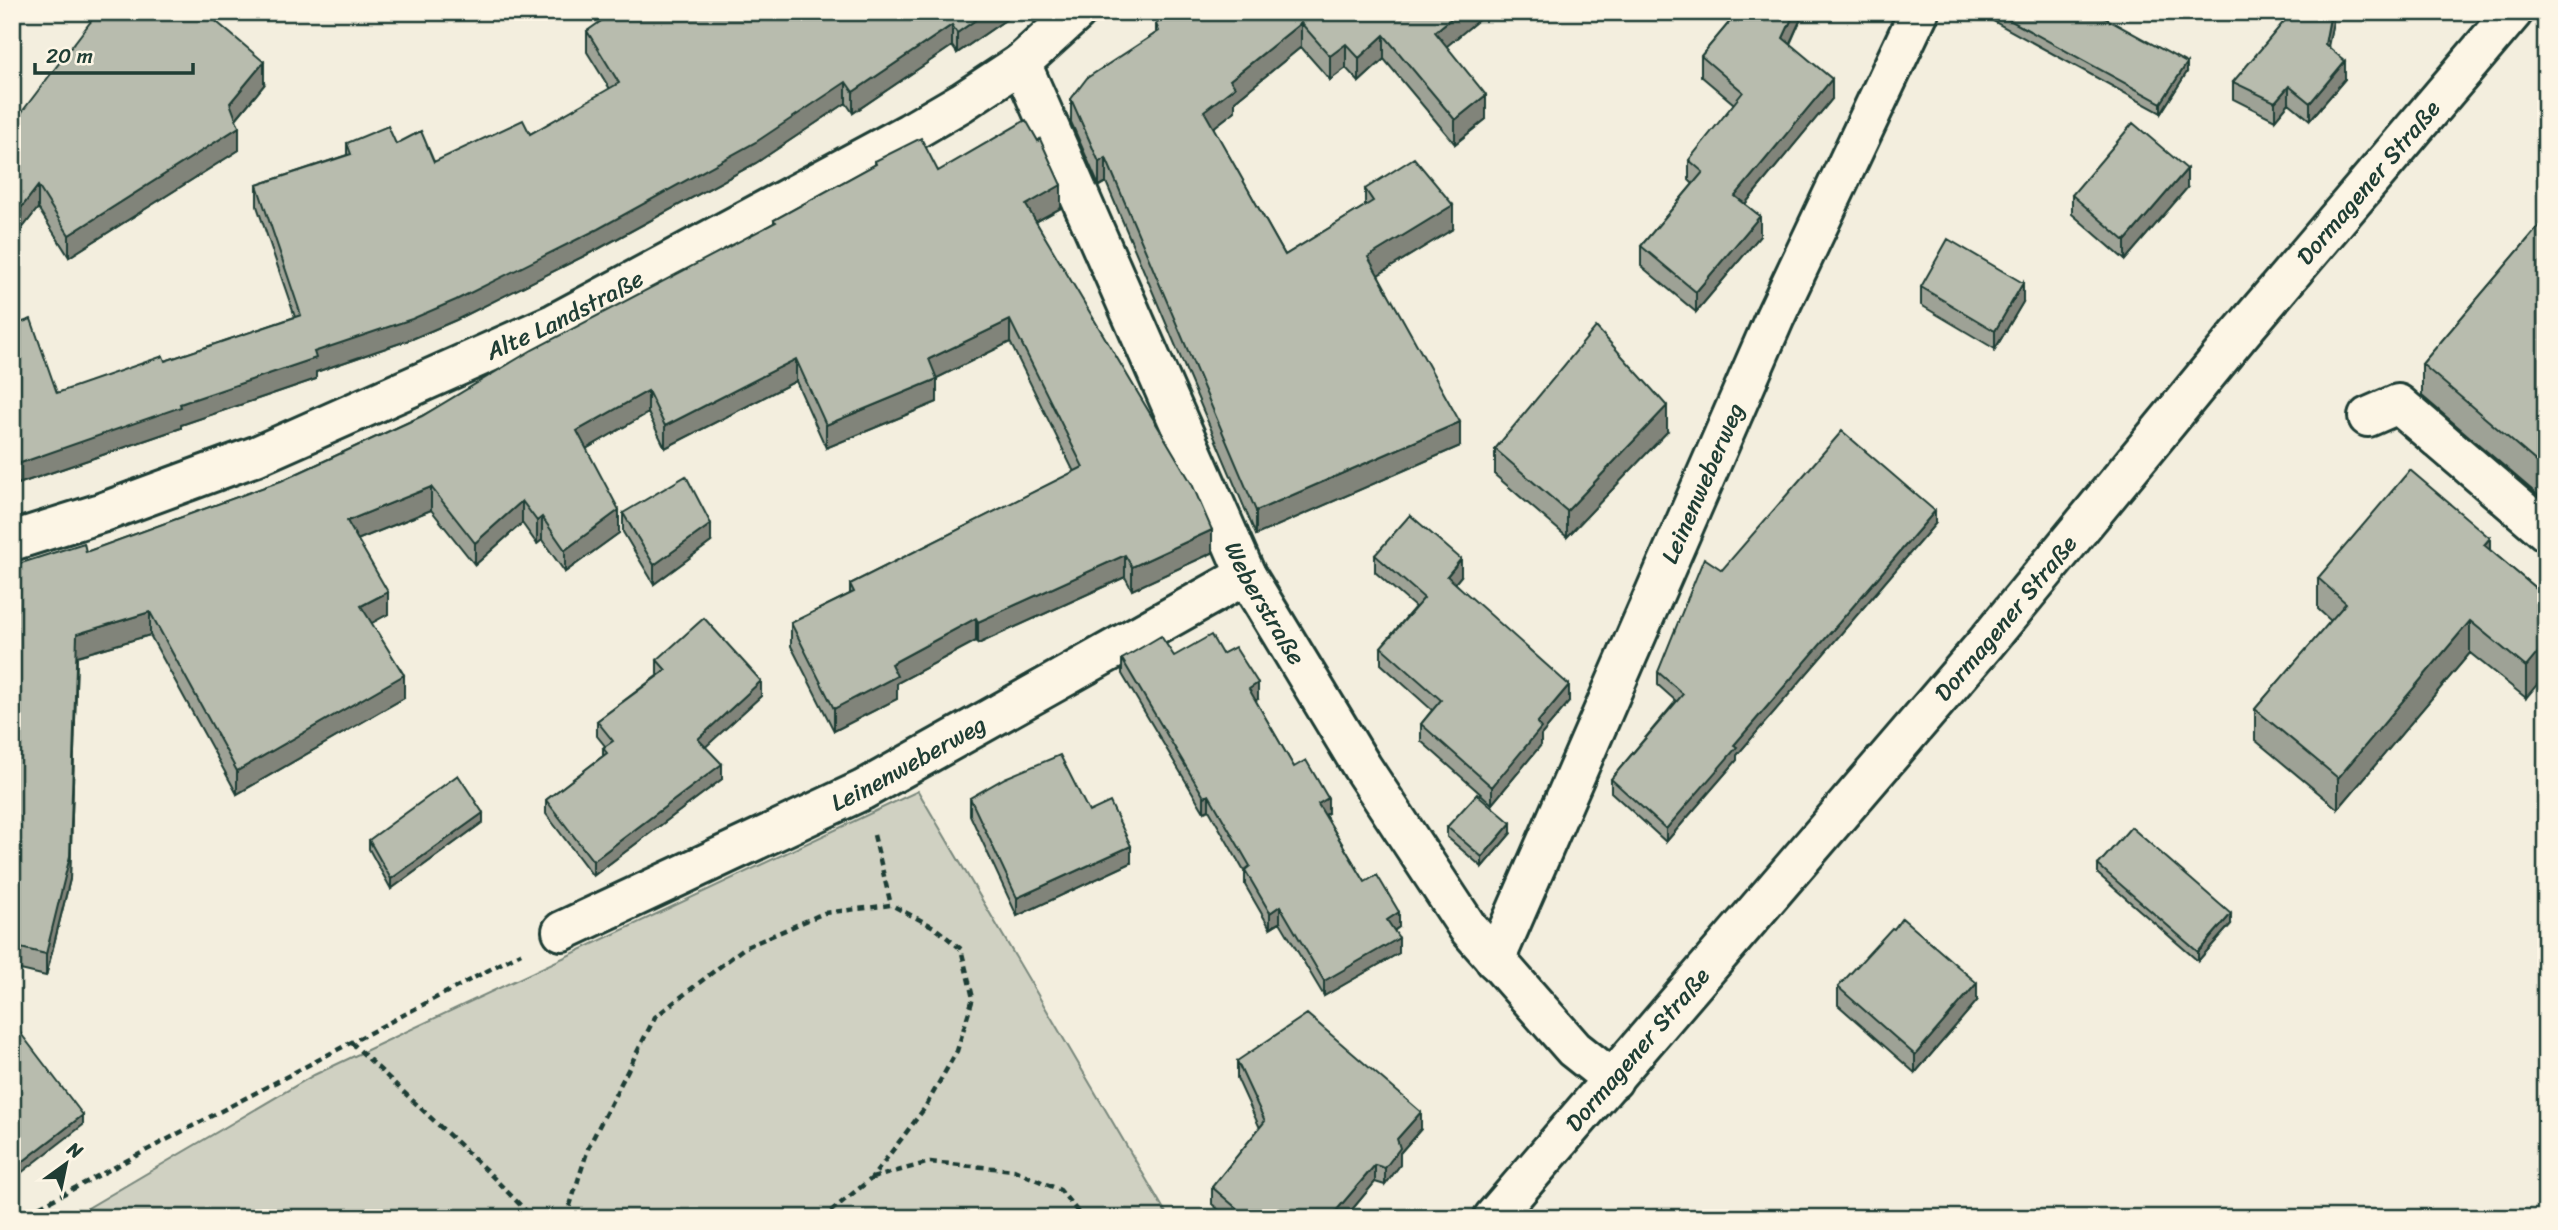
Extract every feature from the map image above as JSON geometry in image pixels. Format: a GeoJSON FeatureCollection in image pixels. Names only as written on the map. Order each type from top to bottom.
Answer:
{"type":"FeatureCollection","features":[{"type":"Feature","properties":{"kind":"street","name":"Alte Landstraße"},"geometry":{"type":"LineString","coordinates":[[12,541],[101,513],[256,456],[555,323],[962,102],[1021,63],[1077,12]]}},
{"type":"Feature","properties":{"kind":"street","name":"Leinenweberweg"},"geometry":{"type":"LineString","coordinates":[[1495,960],[1737,404],[1919,12]]}},
{"type":"Feature","properties":{"kind":"street","name":"Dormagener Straße"},"geometry":{"type":"LineString","coordinates":[[1493,1218],[1986,643],[2238,337],[2513,12]]}},
{"type":"Feature","properties":{"kind":"street","name":"Weberstraße"},"geometry":{"type":"LineString","coordinates":[[1021,63],[1245,575],[1362,767],[1468,928],[1573,1049],[1613,1080]]}},
{"type":"Feature","properties":{"kind":"street"},"geometry":{"type":"LineString","coordinates":[[2368,418],[2398,404],[2546,531]]}},
{"type":"Feature","properties":{"kind":"street","name":"Leinenweberweg"},"geometry":{"type":"LineString","coordinates":[[562,932],[863,790],[1245,575]]}},
{"type":"Feature","properties":{"kind":"path"},"geometry":{"type":"LineString","coordinates":[[863,790],[891,905]]}},
{"type":"Feature","properties":{"kind":"path"},"geometry":{"type":"LineString","coordinates":[[566,1218],[589,1146],[655,1017],[744,948],[824,913],[891,905],[934,927],[961,949],[973,998],[957,1051],[924,1109],[871,1179],[822,1218]]}},
{"type":"Feature","properties":{"kind":"path"},"geometry":{"type":"LineString","coordinates":[[18,1218],[562,932]]}},
{"type":"Feature","properties":{"kind":"path"},"geometry":{"type":"LineString","coordinates":[[351,1042],[533,1218]]}},
{"type":"Feature","properties":{"kind":"path"},"geometry":{"type":"LineString","coordinates":[[871,1179],[930,1162],[1014,1170],[1060,1190],[1083,1218]]}},
{"type":"Feature","properties":{"kind":"shaded area"},"geometry":{"type":"Polygon","coordinates":[[[918,791],[1169,1218],[71,1218],[314,1075],[918,791]]]}},
{"type":"Feature","properties":{"kind":"building"},"geometry":{"type":"Polygon","coordinates":[[[98,12],[205,12],[264,62],[230,103],[239,127],[69,235],[38,186],[21,208],[12,201],[12,125],[98,12]]]}},
{"type":"Feature","properties":{"kind":"building"},"geometry":{"type":"Polygon","coordinates":[[[614,12],[987,12],[957,33],[952,25],[853,92],[846,82],[756,142],[598,229],[456,300],[412,319],[314,352],[316,358],[180,404],[181,407],[12,466],[12,326],[31,319],[57,393],[163,356],[165,361],[301,315],[257,185],[351,154],[347,143],[388,126],[396,144],[421,131],[434,162],[523,120],[530,134],[619,83],[587,31],[614,12]]]}},
{"type":"Feature","properties":{"kind":"building"},"geometry":{"type":"Polygon","coordinates":[[[1170,12],[1459,12],[1435,32],[1486,95],[1455,120],[1384,35],[1359,58],[1346,44],[1330,56],[1301,23],[1230,80],[1235,87],[1204,111],[1285,255],[1373,201],[1365,189],[1414,158],[1453,205],[1368,257],[1460,422],[1256,511],[1106,158],[1099,162],[1071,99],[1087,78],[1159,31],[1156,24],[1170,12]]]}},
{"type":"Feature","properties":{"kind":"building"},"geometry":{"type":"Polygon","coordinates":[[[1738,12],[1795,12],[1783,38],[1832,79],[1735,196],[1760,216],[1696,292],[1641,246],[1703,172],[1689,160],[1743,92],[1701,56],[1738,12]]]}},
{"type":"Feature","properties":{"kind":"building"},"geometry":{"type":"Polygon","coordinates":[[[1995,12],[2094,12],[2187,63],[2161,103],[1995,12]]]}},
{"type":"Feature","properties":{"kind":"building"},"geometry":{"type":"Polygon","coordinates":[[[2292,12],[2331,12],[2325,44],[2345,61],[2310,103],[2289,86],[2275,102],[2233,82],[2292,12]]]}},
{"type":"Feature","properties":{"kind":"building"},"geometry":{"type":"Polygon","coordinates":[[[1026,120],[1038,141],[1040,139],[1061,185],[1026,205],[1192,484],[1212,530],[1132,567],[1125,555],[978,622],[976,618],[891,664],[897,676],[834,709],[791,623],[854,592],[850,584],[1083,467],[1010,320],[929,359],[937,379],[826,425],[796,359],[665,426],[648,391],[577,431],[619,510],[565,550],[542,517],[537,521],[522,501],[475,543],[431,487],[347,521],[388,592],[361,606],[404,675],[237,771],[150,612],[77,634],[70,856],[46,954],[12,946],[12,797],[17,649],[12,650],[12,566],[84,543],[86,552],[281,481],[422,416],[532,350],[776,222],[774,220],[876,164],[875,161],[921,138],[938,171],[1026,120]]]}},
{"type":"Feature","properties":{"kind":"building"},"geometry":{"type":"Polygon","coordinates":[[[2133,123],[2187,169],[2125,241],[2072,195],[2133,123]]]}},
{"type":"Feature","properties":{"kind":"building"},"geometry":{"type":"Polygon","coordinates":[[[2546,218],[2546,470],[2422,364],[2546,218]]]}},
{"type":"Feature","properties":{"kind":"building"},"geometry":{"type":"Polygon","coordinates":[[[1948,239],[2023,283],[1995,331],[1921,287],[1948,239]]]}},
{"type":"Feature","properties":{"kind":"building"},"geometry":{"type":"Polygon","coordinates":[[[1596,327],[1667,406],[1567,511],[1495,449],[1596,327]]]}},
{"type":"Feature","properties":{"kind":"building"},"geometry":{"type":"Polygon","coordinates":[[[1842,431],[1935,511],[1734,745],[1737,747],[1666,829],[1611,779],[1683,694],[1658,672],[1704,558],[1722,570],[1842,431]]]}},
{"type":"Feature","properties":{"kind":"building"},"geometry":{"type":"Polygon","coordinates":[[[2410,470],[2490,538],[2484,545],[2546,597],[2546,613],[2541,619],[2546,622],[2546,643],[2526,667],[2470,621],[2338,778],[2255,709],[2346,603],[2318,578],[2410,470]]]}},
{"type":"Feature","properties":{"kind":"building"},"geometry":{"type":"Polygon","coordinates":[[[686,476],[711,524],[654,565],[623,513],[686,476]]]}},
{"type":"Feature","properties":{"kind":"building"},"geometry":{"type":"Polygon","coordinates":[[[1410,515],[1461,559],[1447,576],[1569,685],[1537,723],[1541,728],[1492,787],[1421,724],[1441,700],[1381,647],[1424,598],[1375,555],[1410,515]]]}},
{"type":"Feature","properties":{"kind":"building"},"geometry":{"type":"Polygon","coordinates":[[[704,618],[761,681],[698,739],[722,764],[593,861],[546,800],[607,753],[603,748],[613,741],[597,721],[666,670],[657,660],[704,618]]]}},
{"type":"Feature","properties":{"kind":"building"},"geometry":{"type":"Polygon","coordinates":[[[1211,635],[1222,654],[1235,647],[1258,683],[1249,689],[1294,767],[1306,760],[1328,798],[1318,804],[1365,882],[1377,875],[1399,912],[1387,920],[1399,938],[1324,981],[1280,906],[1270,913],[1245,870],[1250,866],[1209,795],[1204,797],[1122,659],[1161,636],[1174,656],[1211,635]]]}},
{"type":"Feature","properties":{"kind":"building"},"geometry":{"type":"Polygon","coordinates":[[[1060,755],[1089,812],[1110,802],[1131,846],[1017,898],[970,798],[1005,778],[1060,755]]]}},
{"type":"Feature","properties":{"kind":"building"},"geometry":{"type":"Polygon","coordinates":[[[458,775],[483,813],[391,879],[369,840],[458,775]]]}},
{"type":"Feature","properties":{"kind":"building"},"geometry":{"type":"Polygon","coordinates":[[[1477,794],[1511,823],[1482,857],[1447,827],[1477,794]]]}},
{"type":"Feature","properties":{"kind":"building"},"geometry":{"type":"Polygon","coordinates":[[[2131,827],[2231,914],[2198,952],[2098,865],[2131,827]]]}},
{"type":"Feature","properties":{"kind":"building"},"geometry":{"type":"Polygon","coordinates":[[[1902,918],[1977,983],[1915,1055],[1838,987],[1902,918]]]}},
{"type":"Feature","properties":{"kind":"building"},"geometry":{"type":"Polygon","coordinates":[[[1307,1014],[1421,1112],[1397,1139],[1400,1148],[1385,1168],[1375,1165],[1330,1218],[1248,1218],[1212,1187],[1265,1121],[1237,1061],[1307,1014]]]}},
{"type":"Feature","properties":{"kind":"building"},"geometry":{"type":"Polygon","coordinates":[[[12,1022],[83,1115],[12,1170],[12,1022]]]}}]}
